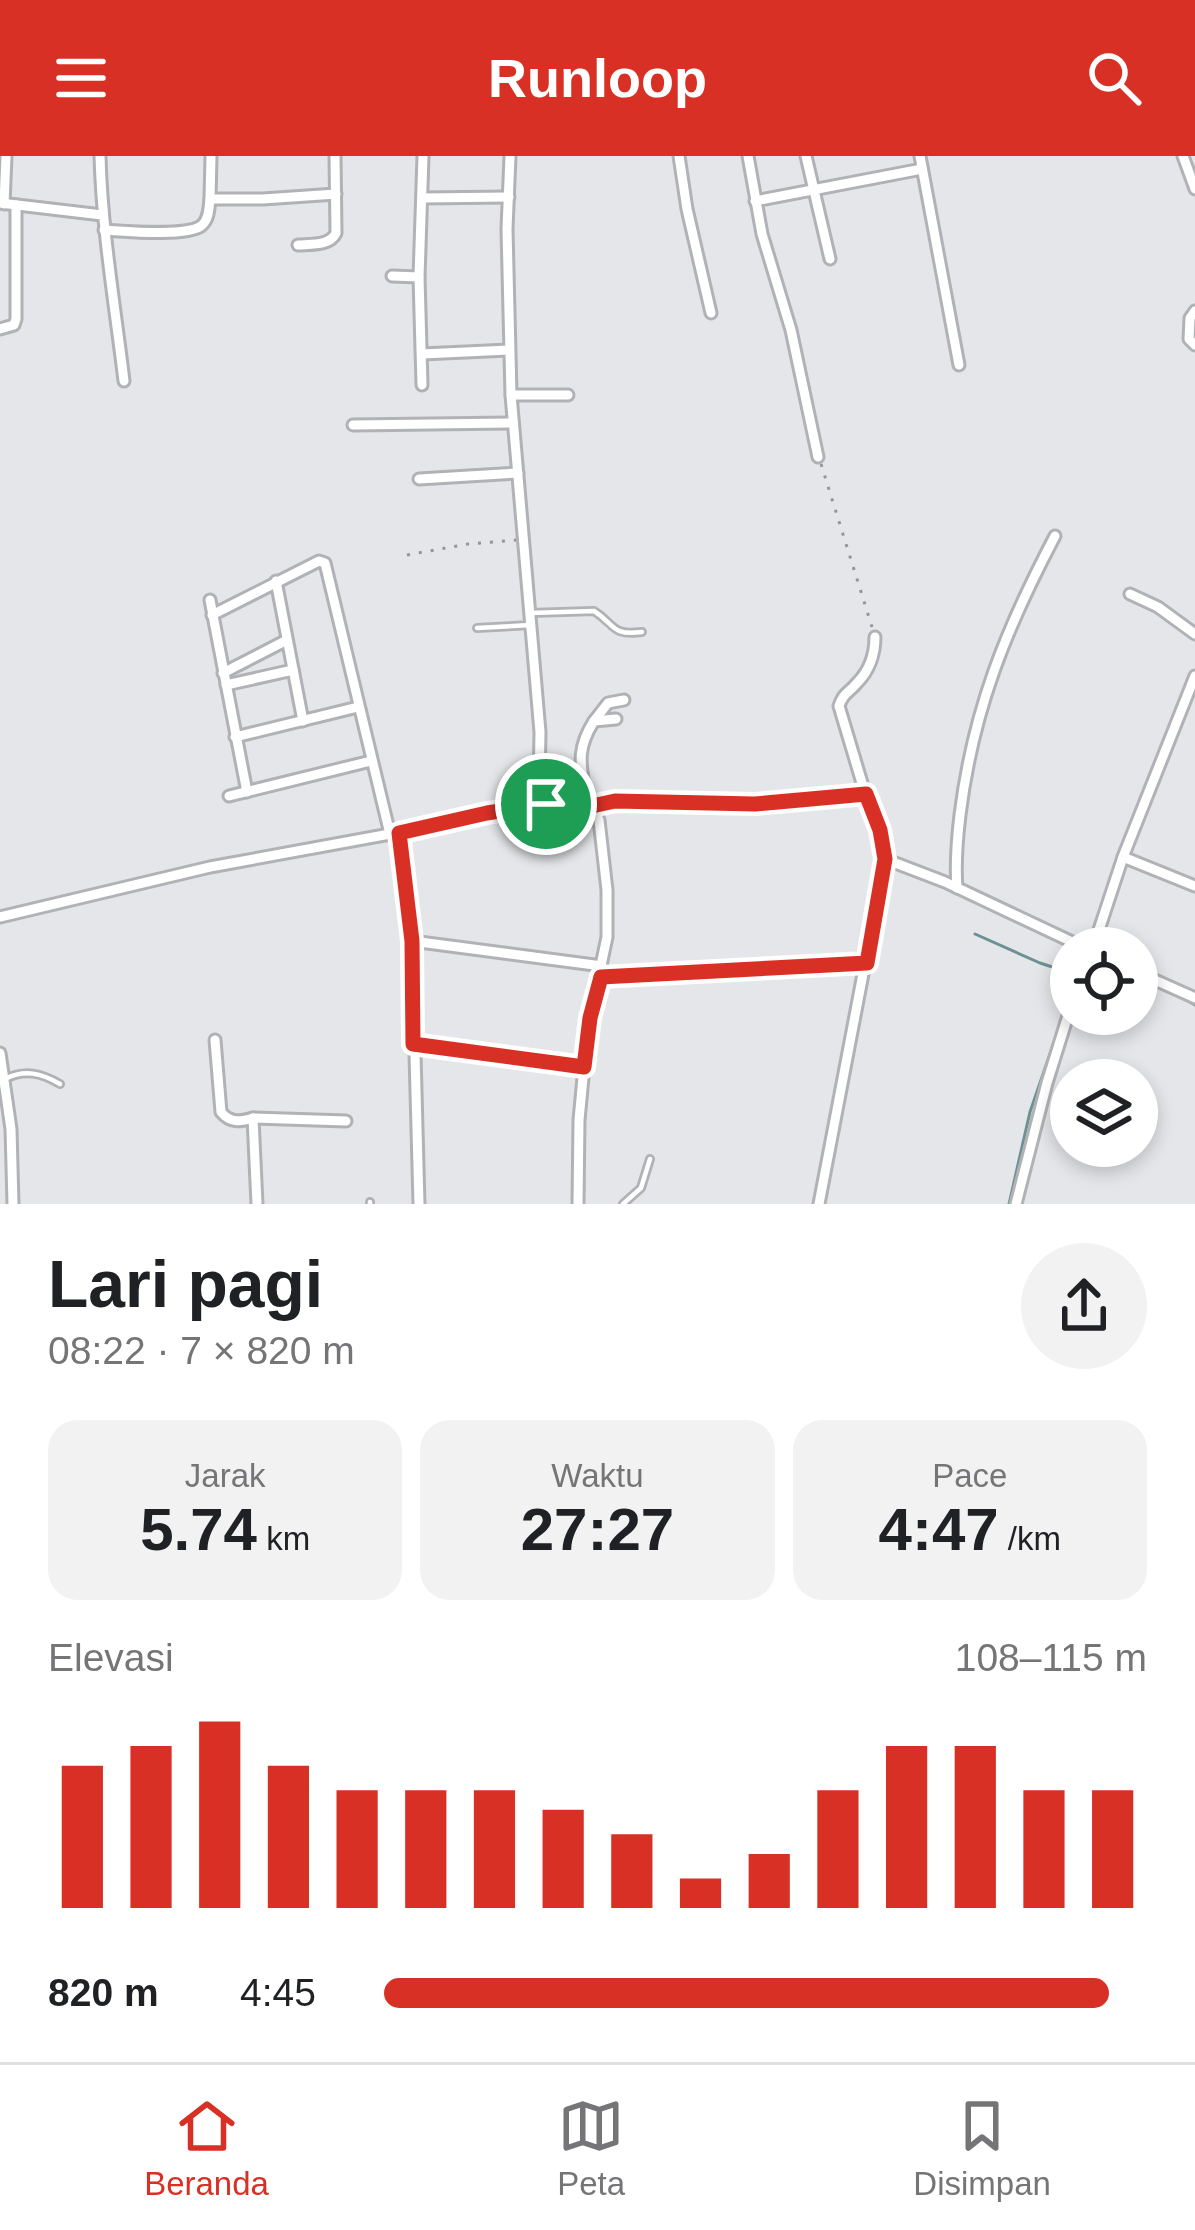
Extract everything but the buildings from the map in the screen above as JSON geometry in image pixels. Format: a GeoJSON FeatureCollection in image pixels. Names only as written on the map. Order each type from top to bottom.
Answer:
{"type":"FeatureCollection","features":[{"type":"Feature","properties":{"kind":"street"},"geometry":{"type":"LineString","coordinates":[[0,329],[14,326],[16,319],[6,156]]}},
{"type":"Feature","properties":{"kind":"street"},"geometry":{"type":"LineString","coordinates":[[100,156],[102,215],[124,381]]}},
{"type":"Feature","properties":{"kind":"street"},"geometry":{"type":"LineString","coordinates":[[104,230],[162,232],[200,227],[206,221],[210,199],[211,156]]}},
{"type":"Feature","properties":{"kind":"street"},"geometry":{"type":"LineString","coordinates":[[298,245],[334,239],[335,156]]}},
{"type":"Feature","properties":{"kind":"street"},"geometry":{"type":"LineString","coordinates":[[422,385],[423,156]]}},
{"type":"Feature","properties":{"kind":"street"},"geometry":{"type":"LineString","coordinates":[[510,156],[511,395],[540,732],[539,788],[546,804]]}},
{"type":"Feature","properties":{"kind":"street"},"geometry":{"type":"LineString","coordinates":[[679,156],[711,313]]}},
{"type":"Feature","properties":{"kind":"street"},"geometry":{"type":"LineString","coordinates":[[748,156],[818,457]]}},
{"type":"Feature","properties":{"kind":"street"},"geometry":{"type":"LineString","coordinates":[[806,156],[830,259]]}},
{"type":"Feature","properties":{"kind":"street"},"geometry":{"type":"LineString","coordinates":[[920,156],[959,365]]}},
{"type":"Feature","properties":{"kind":"street"},"geometry":{"type":"LineString","coordinates":[[1183,156],[1195,188]]}},
{"type":"Feature","properties":{"kind":"street"},"geometry":{"type":"LineString","coordinates":[[755,201],[922,169]]}},
{"type":"Feature","properties":{"kind":"street"},"geometry":{"type":"LineString","coordinates":[[210,199],[335,194]]}},
{"type":"Feature","properties":{"kind":"street"},"geometry":{"type":"LineString","coordinates":[[422,198],[509,196]]}},
{"type":"Feature","properties":{"kind":"street"},"geometry":{"type":"LineString","coordinates":[[7,204],[102,215]]}},
{"type":"Feature","properties":{"kind":"street"},"geometry":{"type":"LineString","coordinates":[[392,276],[419,277]]}},
{"type":"Feature","properties":{"kind":"street"},"geometry":{"type":"LineString","coordinates":[[1195,311],[1189,338],[1195,345]]}},
{"type":"Feature","properties":{"kind":"street"},"geometry":{"type":"LineString","coordinates":[[422,354],[509,350]]}},
{"type":"Feature","properties":{"kind":"street"},"geometry":{"type":"LineString","coordinates":[[511,395],[568,395]]}},
{"type":"Feature","properties":{"kind":"street"},"geometry":{"type":"LineString","coordinates":[[353,425],[514,423]]}},
{"type":"Feature","properties":{"kind":"street"},"geometry":{"type":"LineString","coordinates":[[419,479],[518,473]]}},
{"type":"Feature","properties":{"kind":"street"},"geometry":{"type":"LineString","coordinates":[[957,888],[956,849],[974,729],[1004,642],[1055,536]]}},
{"type":"Feature","properties":{"kind":"street"},"geometry":{"type":"LineString","coordinates":[[212,615],[319,561],[325,563],[371,760],[394,834],[412,941],[419,1204]]}},
{"type":"Feature","properties":{"kind":"street"},"geometry":{"type":"LineString","coordinates":[[276,581],[303,721]]}},
{"type":"Feature","properties":{"kind":"street"},"geometry":{"type":"LineString","coordinates":[[1130,594],[1158,607],[1195,634]]}},
{"type":"Feature","properties":{"kind":"street"},"geometry":{"type":"LineString","coordinates":[[210,601],[247,792]]}},
{"type":"Feature","properties":{"kind":"street"},"geometry":{"type":"LineString","coordinates":[[819,1204],[885,859],[880,830],[838,706],[872,660],[875,637]]}},
{"type":"Feature","properties":{"kind":"street"},"geometry":{"type":"LineString","coordinates":[[224,679],[287,640]]}},
{"type":"Feature","properties":{"kind":"street"},"geometry":{"type":"LineString","coordinates":[[224,679],[293,670]]}},
{"type":"Feature","properties":{"kind":"street"},"geometry":{"type":"LineString","coordinates":[[1097,927],[1195,676]]}},
{"type":"Feature","properties":{"kind":"street"},"geometry":{"type":"LineString","coordinates":[[578,1204],[584,1067],[608,937],[600,828],[590,806],[580,752],[583,739],[608,703],[624,700]]}},
{"type":"Feature","properties":{"kind":"street"},"geometry":{"type":"LineString","coordinates":[[236,737],[358,707]]}},
{"type":"Feature","properties":{"kind":"street"},"geometry":{"type":"LineString","coordinates":[[594,721],[616,719]]}},
{"type":"Feature","properties":{"kind":"street"},"geometry":{"type":"LineString","coordinates":[[229,796],[371,760]]}},
{"type":"Feature","properties":{"kind":"street"},"geometry":{"type":"LineString","coordinates":[[0,917],[210,867],[546,804],[783,803],[866,794]]}},
{"type":"Feature","properties":{"kind":"street"},"geometry":{"type":"LineString","coordinates":[[1123,856],[1195,886]]}},
{"type":"Feature","properties":{"kind":"street"},"geometry":{"type":"LineString","coordinates":[[885,859],[1050,930]]}},
{"type":"Feature","properties":{"kind":"street"},"geometry":{"type":"LineString","coordinates":[[412,941],[601,971],[867,963]]}},
{"type":"Feature","properties":{"kind":"street"},"geometry":{"type":"LineString","coordinates":[[1158,981],[1195,998]]}},
{"type":"Feature","properties":{"kind":"street"},"geometry":{"type":"LineString","coordinates":[[1016,1204],[1062,1035]]}},
{"type":"Feature","properties":{"kind":"street"},"geometry":{"type":"LineString","coordinates":[[215,1040],[221,1112],[227,1119],[346,1121]]}},
{"type":"Feature","properties":{"kind":"street"},"geometry":{"type":"LineString","coordinates":[[413,1044],[584,1067]]}},
{"type":"Feature","properties":{"kind":"street"},"geometry":{"type":"LineString","coordinates":[[0,1053],[11,1129],[13,1204]]}},
{"type":"Feature","properties":{"kind":"street"},"geometry":{"type":"LineString","coordinates":[[253,1118],[256,1204]]}},
{"type":"Feature","properties":{"kind":"lane"},"geometry":{"type":"LineString","coordinates":[[530,613],[594,611],[615,631],[642,632]]}},
{"type":"Feature","properties":{"kind":"lane"},"geometry":{"type":"LineString","coordinates":[[477,628],[531,625]]}},
{"type":"Feature","properties":{"kind":"lane"},"geometry":{"type":"LineString","coordinates":[[5,1079],[27,1072],[60,1084]]}},
{"type":"Feature","properties":{"kind":"lane"},"geometry":{"type":"LineString","coordinates":[[623,1204],[641,1188],[650,1159]]}},
{"type":"Feature","properties":{"kind":"path"},"geometry":{"type":"LineString","coordinates":[[818,457],[875,637]]}},
{"type":"Feature","properties":{"kind":"path"},"geometry":{"type":"LineString","coordinates":[[407,555],[523,539]]}},
{"type":"Feature","properties":{"kind":"waterway"},"geometry":{"type":"LineString","coordinates":[[975,934],[1050,966]]}},
{"type":"Feature","properties":{"kind":"waterway"},"geometry":{"type":"LineString","coordinates":[[1158,987],[1169,991]]}},
{"type":"Feature","properties":{"kind":"waterway"},"geometry":{"type":"LineString","coordinates":[[1178,995],[1195,1005]]}},
{"type":"Feature","properties":{"kind":"waterway"},"geometry":{"type":"LineString","coordinates":[[1009,1204],[1030,1112],[1057,1035]]}},
{"type":"Feature","properties":{"kind":"waterway"},"geometry":{"type":"LineString","coordinates":[[1063,1046],[1067,1035]]}},
{"type":"Feature","properties":{"kind":"route"},"geometry":{"type":"LineString","coordinates":[[866,794],[885,859],[867,963],[601,977],[584,1067],[413,1044],[412,941],[399,833],[546,804],[755,804],[866,794]]}}]}
